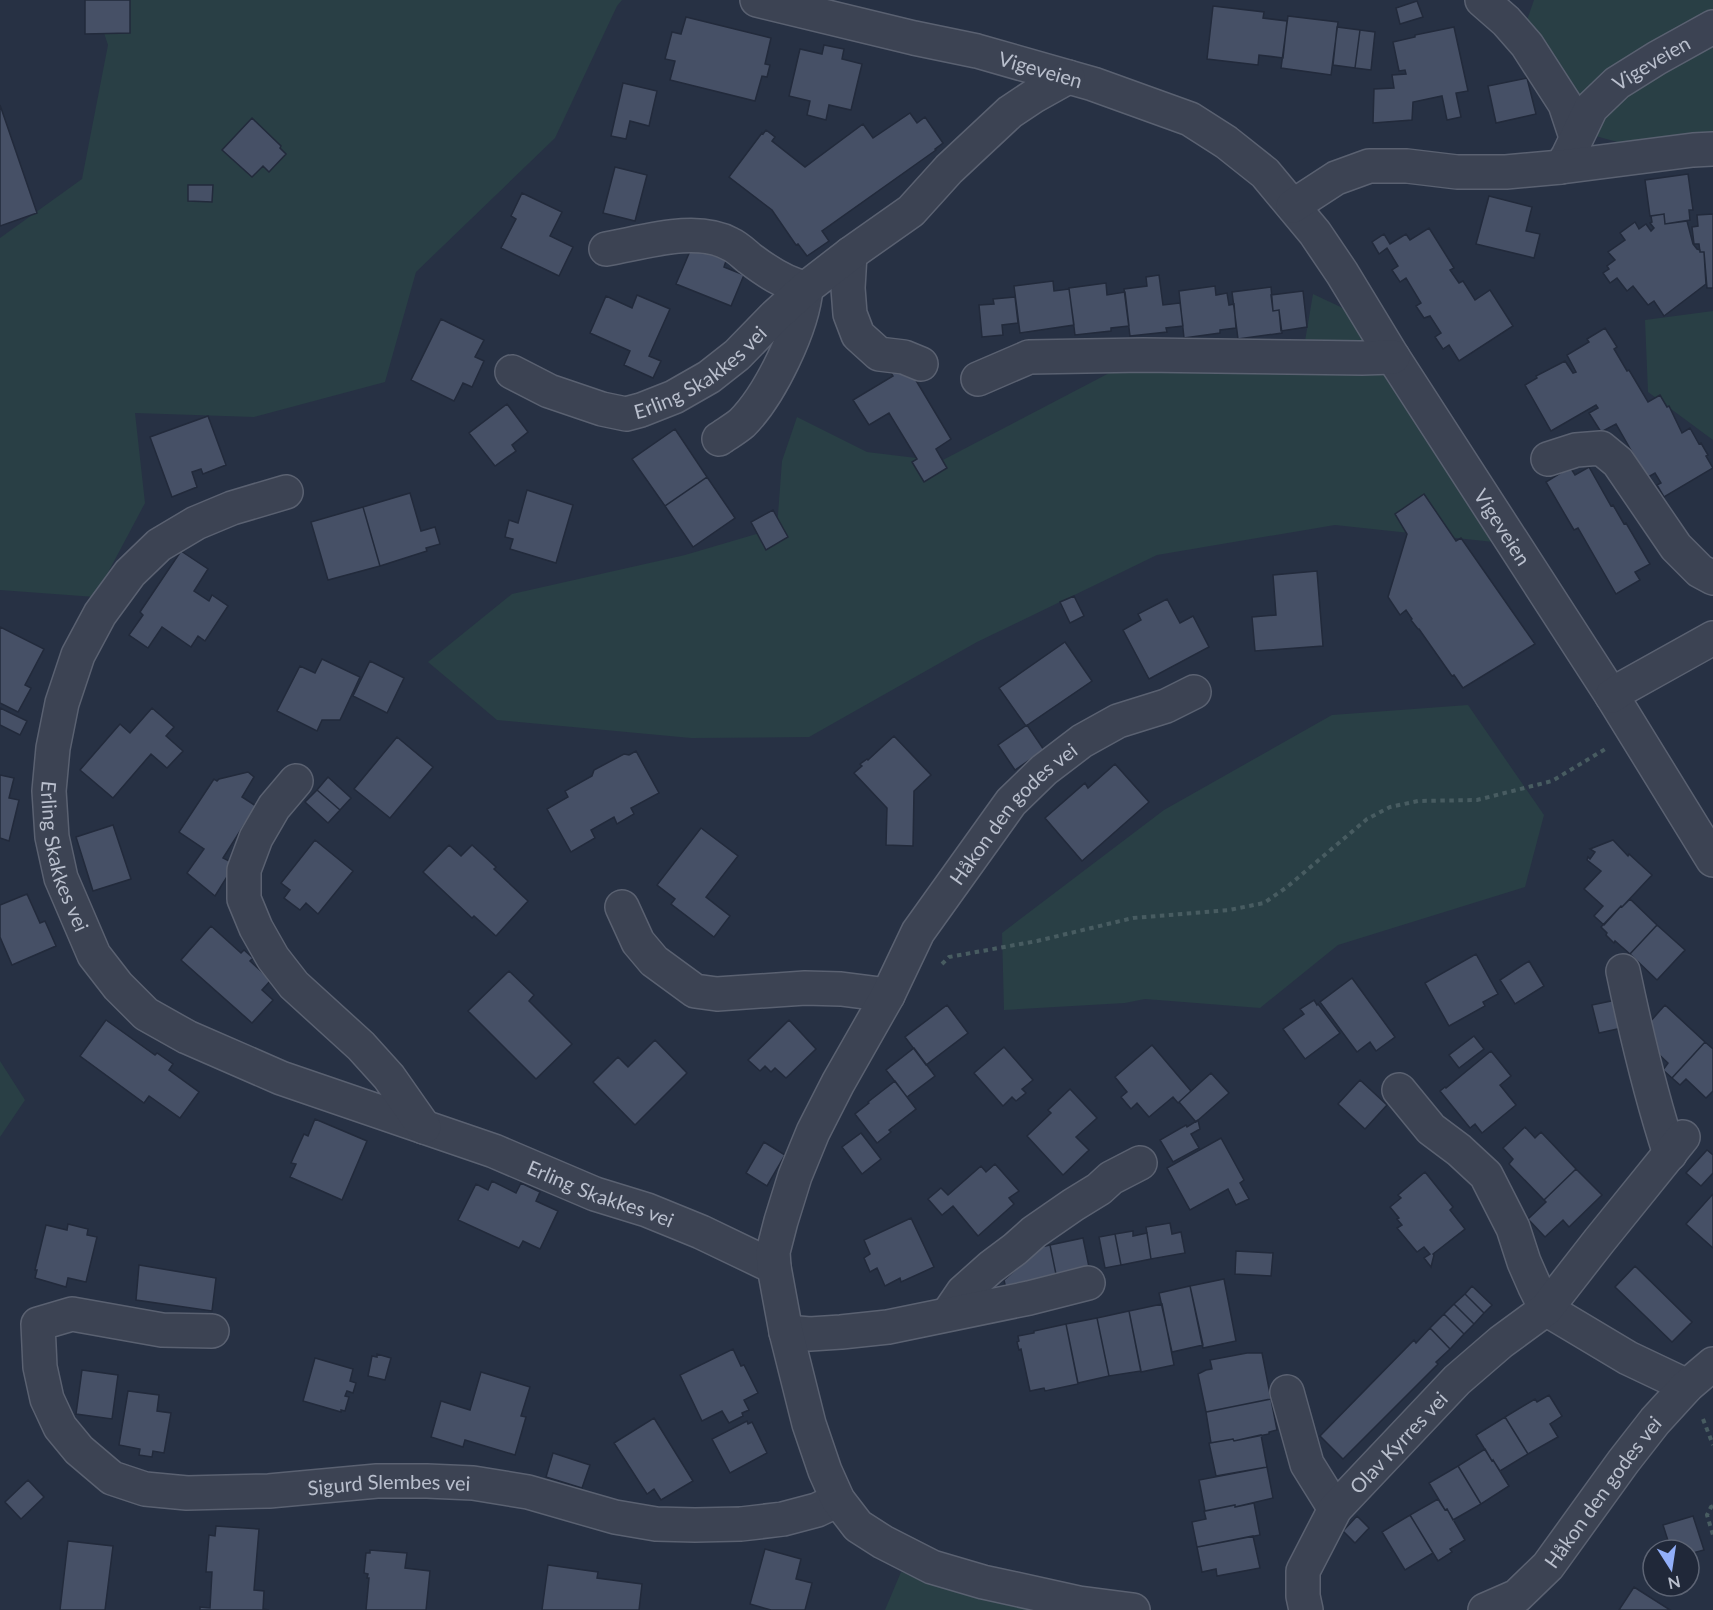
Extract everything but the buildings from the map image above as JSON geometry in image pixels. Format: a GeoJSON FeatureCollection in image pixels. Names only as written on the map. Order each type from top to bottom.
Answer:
{"type":"FeatureCollection","features":[{"type":"Feature","properties":{"kind":"street","name":"Vigeveien"},"geometry":{"type":"LineString","coordinates":[[757,0],[977,51],[1093,84],[1190,119],[1226,142],[1265,173],[1315,233],[1342,273],[1393,357],[1612,696],[1713,860]]}},
{"type":"Feature","properties":{"kind":"street"},"geometry":{"type":"LineString","coordinates":[[1482,0],[1506,21],[1527,45],[1565,104],[1576,136]]}},
{"type":"Feature","properties":{"kind":"street","name":"Vigeveien"},"geometry":{"type":"LineString","coordinates":[[1561,167],[1591,108],[1617,83],[1713,27]]}},
{"type":"Feature","properties":{"kind":"street","name":"Erling Skakkes vei"},"geometry":{"type":"LineString","coordinates":[[512,372],[549,391],[602,409],[626,414],[674,397],[709,377],[737,355],[806,288],[910,211],[949,169],[1010,112],[1068,77]]}},
{"type":"Feature","properties":{"kind":"street"},"geometry":{"type":"LineString","coordinates":[[1293,206],[1336,178],[1370,166],[1407,166],[1457,172],[1506,172],[1713,149]]}},
{"type":"Feature","properties":{"kind":"street"},"geometry":{"type":"LineString","coordinates":[[606,249],[676,236],[713,238],[730,244],[782,280],[806,288]]}},
{"type":"Feature","properties":{"kind":"street"},"geometry":{"type":"LineString","coordinates":[[850,254],[848,288],[850,314],[858,335],[879,354],[904,357],[921,363]]}},
{"type":"Feature","properties":{"kind":"street","name":"Erling Skakkes vei"},"geometry":{"type":"LineString","coordinates":[[719,440],[741,423],[760,399],[776,373],[805,303],[806,288]]}},
{"type":"Feature","properties":{"kind":"street"},"geometry":{"type":"LineString","coordinates":[[978,379],[1029,357],[1143,355],[1393,357]]}},
{"type":"Feature","properties":{"kind":"street"},"geometry":{"type":"LineString","coordinates":[[1548,459],[1576,450],[1601,448],[1618,462],[1676,547],[1700,570],[1713,578]]}},
{"type":"Feature","properties":{"kind":"street","name":"Erling Skakkes vei"},"geometry":{"type":"LineString","coordinates":[[286,492],[232,508],[196,523],[159,545],[130,573],[100,614],[78,655],[62,702],[53,748],[49,791],[52,837],[62,878],[94,955],[118,986],[146,1014],[187,1037],[281,1078],[494,1151],[595,1194],[680,1223],[774,1267]]}},
{"type":"Feature","properties":{"kind":"street"},"geometry":{"type":"LineString","coordinates":[[1612,696],[1713,638]]}},
{"type":"Feature","properties":{"kind":"street","name":"Håkon den godes vei"},"geometry":{"type":"LineString","coordinates":[[1133,1610],[1079,1603],[993,1585],[932,1567],[883,1542],[858,1526],[838,1500],[825,1471],[809,1424],[786,1332],[773,1252],[795,1176],[813,1132],[838,1083],[888,995],[918,932],[1011,802],[1044,770],[1082,741],[1118,721],[1166,706],[1194,692]]}},
{"type":"Feature","properties":{"kind":"street"},"geometry":{"type":"LineString","coordinates":[[296,782],[273,807],[256,838],[244,870],[244,899],[267,948],[294,985],[361,1046],[388,1077],[424,1127]]}},
{"type":"Feature","properties":{"kind":"street"},"geometry":{"type":"LineString","coordinates":[[622,907],[638,942],[654,961],[695,991],[717,994],[805,988],[841,989],[888,995]]}},
{"type":"Feature","properties":{"kind":"street","name":"Olav Kyrres vei"},"geometry":{"type":"LineString","coordinates":[[1306,1610],[1303,1596],[1303,1571],[1335,1509],[1457,1380],[1501,1342],[1546,1309],[1676,1146],[1652,1098],[1623,971]]}},
{"type":"Feature","properties":{"kind":"street"},"geometry":{"type":"LineString","coordinates":[[1399,1090],[1431,1129],[1459,1150],[1486,1175],[1513,1228],[1524,1262],[1546,1309],[1694,1400]]}},
{"type":"Feature","properties":{"kind":"street"},"geometry":{"type":"LineString","coordinates":[[948,1314],[963,1292],[1034,1232],[1099,1189],[1111,1178],[1140,1163]]}},
{"type":"Feature","properties":{"kind":"street"},"geometry":{"type":"LineString","coordinates":[[786,1332],[810,1334],[888,1327],[1029,1298],[1088,1283]]}},
{"type":"Feature","properties":{"kind":"street","name":"Sigurd Slembes vei"},"geometry":{"type":"LineString","coordinates":[[212,1331],[162,1330],[72,1314],[38,1324],[40,1367],[47,1399],[60,1427],[79,1450],[112,1478],[146,1489],[187,1493],[269,1491],[377,1481],[473,1483],[528,1492],[615,1517],[656,1524],[695,1525],[741,1524],[783,1519],[817,1510],[838,1500]]}},
{"type":"Feature","properties":{"kind":"street","name":"Håkon den godes vei"},"geometry":{"type":"LineString","coordinates":[[1485,1610],[1517,1596],[1548,1566],[1655,1421],[1694,1400],[1713,1364]]}},
{"type":"Feature","properties":{"kind":"street"},"geometry":{"type":"LineString","coordinates":[[1287,1392],[1307,1464],[1335,1509]]}},
{"type":"Feature","properties":{"kind":"path"},"geometry":{"type":"LineString","coordinates":[[936,970],[949,957],[1037,941],[1133,918],[1229,910],[1264,903],[1367,819],[1390,807],[1418,801],[1478,800],[1552,781],[1633,732]]}},
{"type":"Feature","properties":{"kind":"path"},"geometry":{"type":"LineString","coordinates":[[1694,1400],[1713,1445]]}},
{"type":"Feature","properties":{"kind":"path"},"geometry":{"type":"LineString","coordinates":[[1713,1506],[1707,1515],[1713,1535]]}},
{"type":"Feature","properties":{"kind":"green space"},"geometry":{"type":"Polygon","coordinates":[[[93,0],[622,0],[617,6],[555,138],[416,272],[385,382],[254,417],[135,413],[145,503],[95,597],[0,590],[0,238],[82,179],[108,45],[93,0]]]}},
{"type":"Feature","properties":{"kind":"green space"},"geometry":{"type":"Polygon","coordinates":[[[1534,0],[1713,0],[1713,159],[1674,158],[1578,131],[1527,20],[1534,0]]]}},
{"type":"Feature","properties":{"kind":"green space"},"geometry":{"type":"Polygon","coordinates":[[[1313,294],[1400,335],[1503,543],[1335,525],[1157,555],[977,642],[809,737],[691,738],[497,720],[428,662],[512,594],[685,555],[777,528],[782,461],[797,417],[867,452],[941,461],[1115,370],[1304,347],[1313,294]]]}},
{"type":"Feature","properties":{"kind":"green space"},"geometry":{"type":"Polygon","coordinates":[[[1713,311],[1713,440],[1648,392],[1645,320],[1713,311]]]}},
{"type":"Feature","properties":{"kind":"green space"},"geometry":{"type":"Polygon","coordinates":[[[1468,705],[1544,815],[1525,887],[1338,945],[1260,1008],[1145,999],[1125,1003],[1004,1010],[1002,933],[1164,810],[1332,715],[1468,705]]]}},
{"type":"Feature","properties":{"kind":"green space"},"geometry":{"type":"Polygon","coordinates":[[[0,1061],[25,1100],[0,1137],[0,1061]]]}},
{"type":"Feature","properties":{"kind":"green space"},"geometry":{"type":"Polygon","coordinates":[[[901,1572],[1039,1592],[1054,1610],[885,1610],[901,1572]]]}}]}
